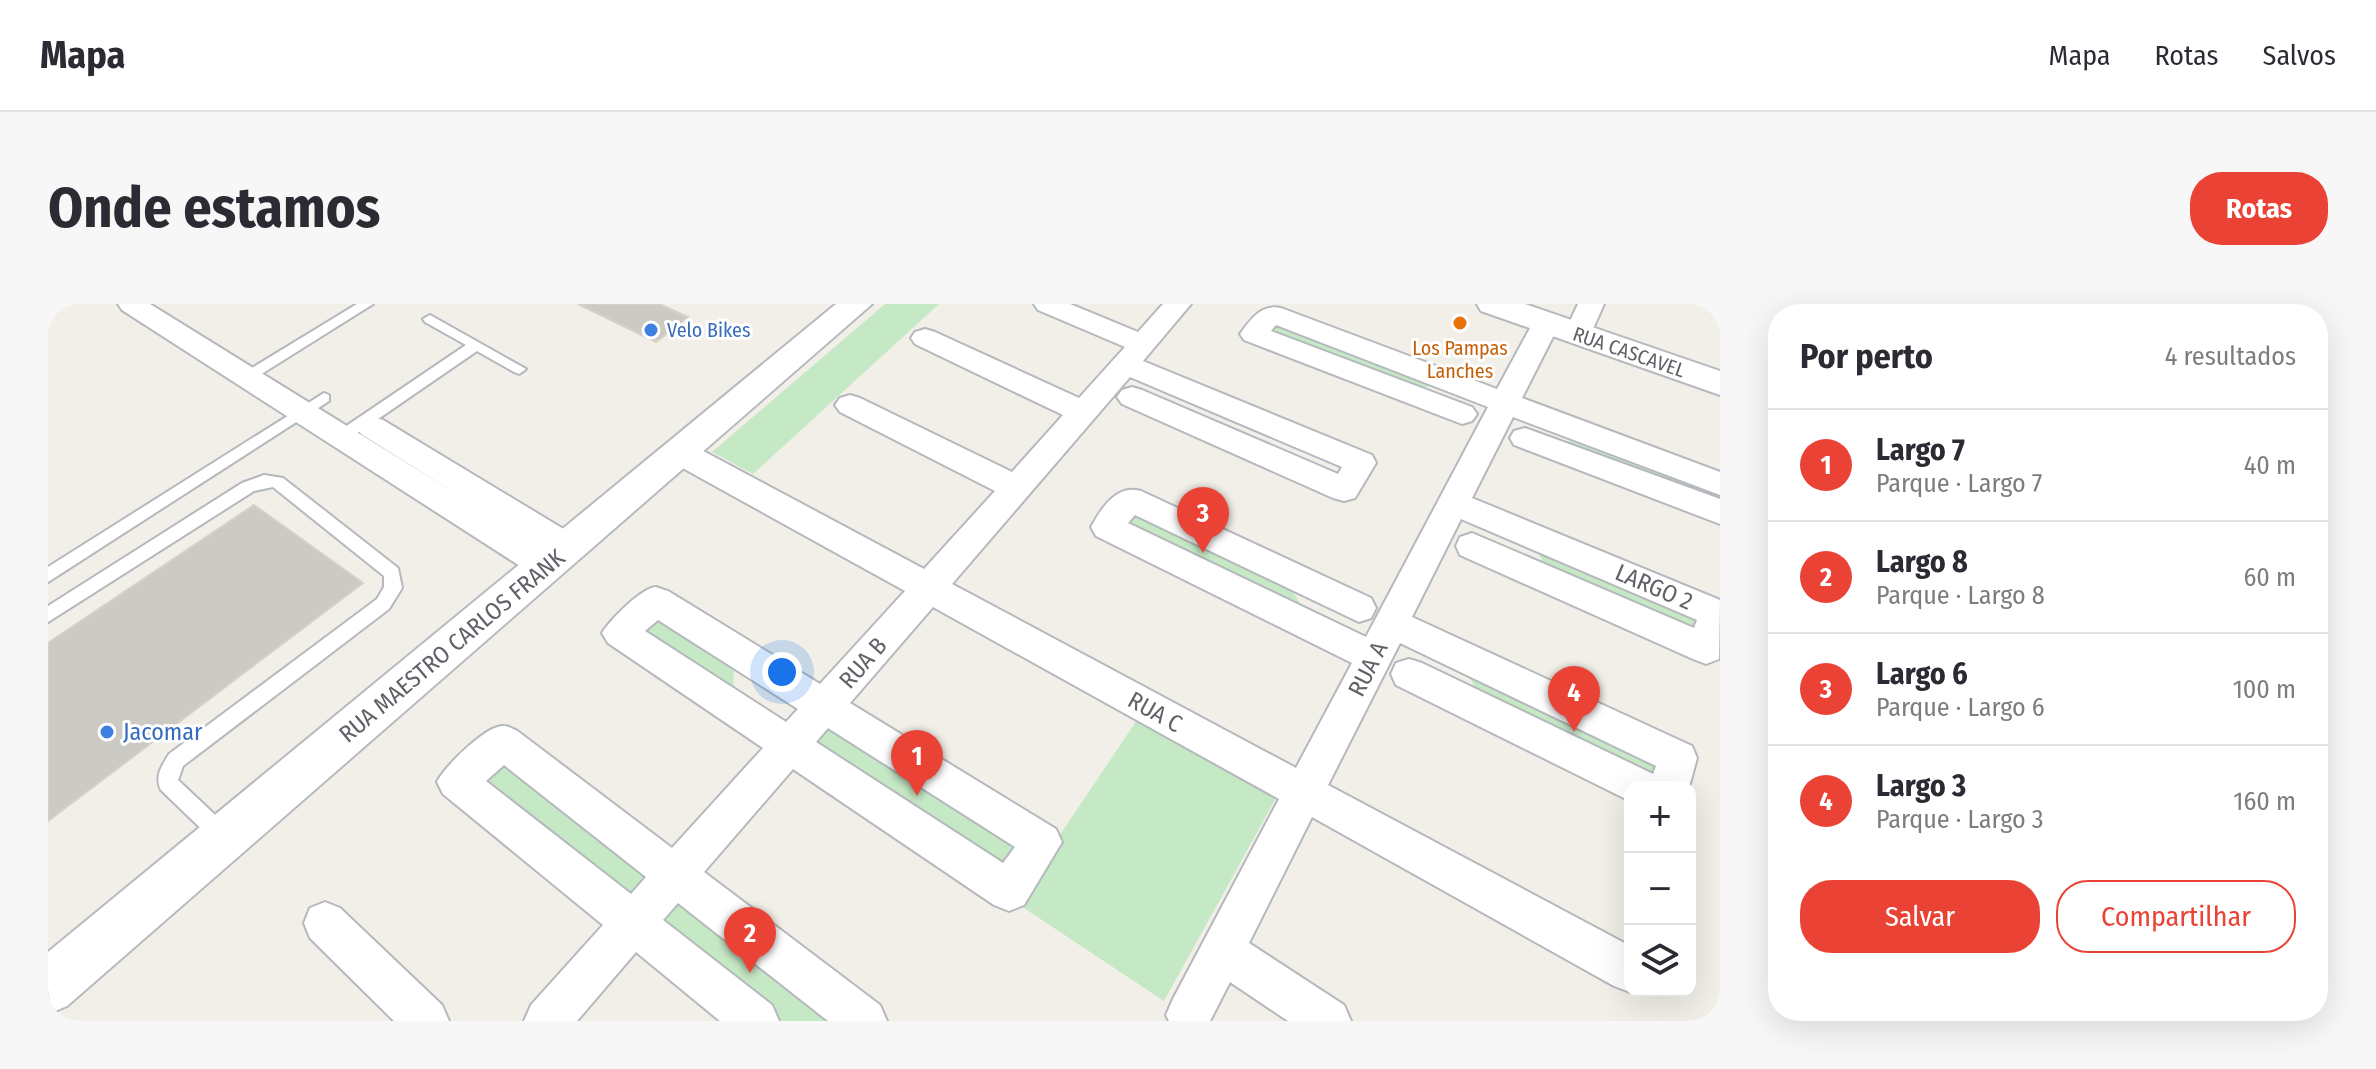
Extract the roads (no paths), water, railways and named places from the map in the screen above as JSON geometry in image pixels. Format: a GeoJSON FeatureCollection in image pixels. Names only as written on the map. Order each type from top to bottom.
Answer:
{"type":"FeatureCollection","features":[{"type":"Feature","properties":{"kind":"main road","name":"RUA MAESTRO CARLOS FRANK"},"geometry":{"type":"LineString","coordinates":[[48,987],[856,304]]}},
{"type":"Feature","properties":{"kind":"main road","name":"RUA CASCAVEL"},"geometry":{"type":"LineString","coordinates":[[1493,304],[1572,320],[1720,383]]}},
{"type":"Feature","properties":{"kind":"street"},"geometry":{"type":"LineString","coordinates":[[131,304],[313,404],[557,557]]}},
{"type":"Feature","properties":{"kind":"street"},"geometry":{"type":"LineString","coordinates":[[1047,304],[1133,368],[1186,420],[1344,490],[1361,463],[1133,368]]}},
{"type":"Feature","properties":{"kind":"street","name":"RUA B"},"geometry":{"type":"LineString","coordinates":[[547,1021],[1083,412],[1133,368],[1178,304]]}},
{"type":"Feature","properties":{"kind":"street"},"geometry":{"type":"LineString","coordinates":[[1463,400],[1271,314],[1254,334],[1419,397],[1505,403],[1568,454],[1720,512]]}},
{"type":"Feature","properties":{"kind":"street","name":"RUA A"},"geometry":{"type":"LineString","coordinates":[[1189,1015],[1374,657],[1376,615],[1454,503],[1505,403],[1572,320]]}},
{"type":"Feature","properties":{"kind":"street"},"geometry":{"type":"LineString","coordinates":[[925,338],[1083,412]]}},
{"type":"Feature","properties":{"kind":"street"},"geometry":{"type":"LineString","coordinates":[[1171,383],[1186,420]]}},
{"type":"Feature","properties":{"kind":"street"},"geometry":{"type":"LineString","coordinates":[[850,405],[1016,488]]}},
{"type":"Feature","properties":{"kind":"street"},"geometry":{"type":"LineString","coordinates":[[1536,428],[1720,484]]}},
{"type":"Feature","properties":{"kind":"street","name":"RUA C"},"geometry":{"type":"LineString","coordinates":[[681,453],[1624,967]]}},
{"type":"Feature","properties":{"kind":"street"},"geometry":{"type":"LineString","coordinates":[[1374,657],[1107,527],[1130,499],[1678,758],[1671,781]]}},
{"type":"Feature","properties":{"kind":"street","name":"LARGO 2"},"geometry":{"type":"LineString","coordinates":[[1454,503],[1716,613],[1706,649],[1472,546]]}},
{"type":"Feature","properties":{"kind":"street"},"geometry":{"type":"LineString","coordinates":[[1515,528],[1538,575]]}},
{"type":"Feature","properties":{"kind":"street"},"geometry":{"type":"LineString","coordinates":[[1296,578],[1329,635]]}},
{"type":"Feature","properties":{"kind":"street"},"geometry":{"type":"LineString","coordinates":[[656,601],[824,706],[1042,842],[1009,891],[620,633],[656,601]]}},
{"type":"Feature","properties":{"kind":"street"},"geometry":{"type":"LineString","coordinates":[[1444,648],[1479,709]]}},
{"type":"Feature","properties":{"kind":"street"},"geometry":{"type":"LineString","coordinates":[[744,656],[744,715]]}},
{"type":"Feature","properties":{"kind":"street"},"geometry":{"type":"LineString","coordinates":[[1409,674],[1628,781]]}},
{"type":"Feature","properties":{"kind":"street"},"geometry":{"type":"LineString","coordinates":[[756,1021],[457,782],[503,742],[864,1021]]}},
{"type":"Feature","properties":{"kind":"street"},"geometry":{"type":"LineString","coordinates":[[325,923],[426,1021]]}},
{"type":"Feature","properties":{"kind":"street"},"geometry":{"type":"LineString","coordinates":[[1222,951],[1328,1021]]}},
{"type":"Feature","properties":{"kind":"lane"},"geometry":{"type":"LineString","coordinates":[[251,371],[366,304]]}},
{"type":"Feature","properties":{"kind":"lane"},"geometry":{"type":"LineString","coordinates":[[430,319],[519,369]]}},
{"type":"Feature","properties":{"kind":"lane"},"geometry":{"type":"LineString","coordinates":[[352,429],[476,345]]}},
{"type":"Feature","properties":{"kind":"lane"},"geometry":{"type":"LineString","coordinates":[[48,575],[313,404]]}},
{"type":"Feature","properties":{"kind":"lane"},"geometry":{"type":"LineString","coordinates":[[48,615],[248,487],[264,481],[277,482],[392,573],[393,588],[383,604],[176,760],[168,773],[168,784],[225,838]]}},
{"type":"Feature","properties":{"kind":"lane"},"geometry":{"type":"LineString","coordinates":[[48,586],[66,603]]}},
{"type":"Feature","properties":{"kind":"place","name":"Los Pampas Lanches"},"geometry":{"type":"Point","coordinates":[1460,323]}},
{"type":"Feature","properties":{"kind":"place","name":"Velo Bikes"},"geometry":{"type":"Point","coordinates":[651,330]}},
{"type":"Feature","properties":{"kind":"place","name":"Largo 6"},"geometry":{"type":"Point","coordinates":[1203,553]}},
{"type":"Feature","properties":{"kind":"place","name":"Jacomar"},"geometry":{"type":"Point","coordinates":[107,732]}},
{"type":"Feature","properties":{"kind":"place","name":"Largo 3"},"geometry":{"type":"Point","coordinates":[1574,732]}},
{"type":"Feature","properties":{"kind":"place","name":"Largo 7"},"geometry":{"type":"Point","coordinates":[917,796]}},
{"type":"Feature","properties":{"kind":"place","name":"Largo 8"},"geometry":{"type":"Point","coordinates":[750,973]}}]}
